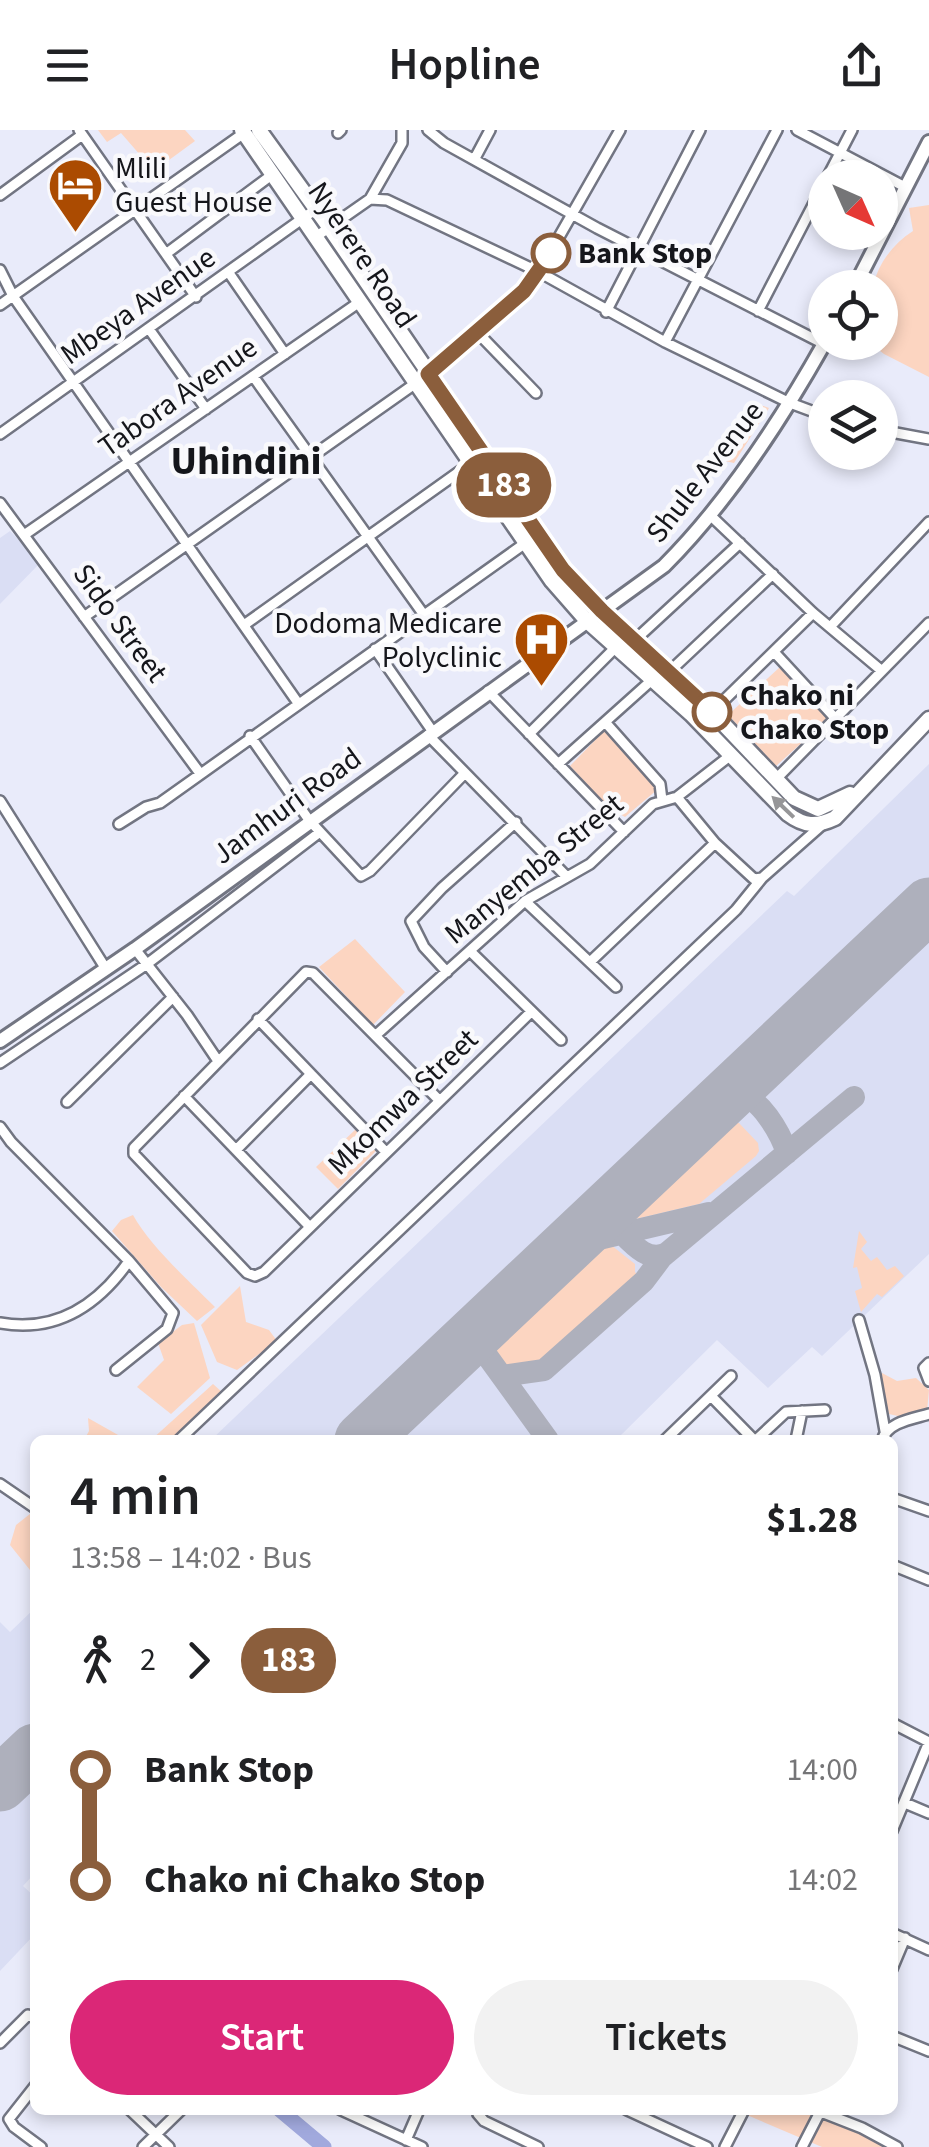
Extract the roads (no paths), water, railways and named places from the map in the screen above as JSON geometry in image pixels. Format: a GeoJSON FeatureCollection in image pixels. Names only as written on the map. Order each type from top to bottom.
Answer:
{"type":"FeatureCollection","features":[{"type":"Feature","properties":{"kind":"highway","name":"Nyerere Road"},"geometry":{"type":"LineString","coordinates":[[248,131],[274,174],[311,214]]}},
{"type":"Feature","properties":{"kind":"highway","name":"Nyerere Road"},"geometry":{"type":"LineString","coordinates":[[248,131],[311,214],[422,379],[470,464],[524,544],[587,621],[653,679],[796,820],[804,824],[824,823]]}},
{"type":"Feature","properties":{"kind":"highway","name":"Nyerere Road"},"geometry":{"type":"LineString","coordinates":[[323,232],[361,301],[563,570],[602,611],[712,712],[794,798],[818,810],[860,790]]}},
{"type":"Feature","properties":{"kind":"highway"},"geometry":{"type":"LineString","coordinates":[[824,823],[835,818],[929,719]]}},
{"type":"Feature","properties":{"kind":"main road"},"geometry":{"type":"LineString","coordinates":[[863,270],[929,142]]}},
{"type":"Feature","properties":{"kind":"main road","name":"Shule Avenue"},"geometry":{"type":"LineString","coordinates":[[602,611],[664,566],[710,516],[790,403],[815,360]]}},
{"type":"Feature","properties":{"kind":"main road","name":"Jamhuri Road"},"geometry":{"type":"LineString","coordinates":[[0,1040],[106,969],[602,611]]}},
{"type":"Feature","properties":{"kind":"street"},"geometry":{"type":"LineString","coordinates":[[323,232],[370,199],[402,143],[402,130]]}},
{"type":"Feature","properties":{"kind":"street"},"geometry":{"type":"LineString","coordinates":[[428,130],[444,144],[808,335]]}},
{"type":"Feature","properties":{"kind":"street"},"geometry":{"type":"LineString","coordinates":[[475,158],[490,130]]}},
{"type":"Feature","properties":{"kind":"street"},"geometry":{"type":"LineString","coordinates":[[84,617],[422,379],[478,333],[539,272],[620,130]]}},
{"type":"Feature","properties":{"kind":"street"},"geometry":{"type":"LineString","coordinates":[[606,312],[700,130]]}},
{"type":"Feature","properties":{"kind":"street"},"geometry":{"type":"LineString","coordinates":[[666,342],[777,130]]}},
{"type":"Feature","properties":{"kind":"street"},"geometry":{"type":"LineString","coordinates":[[796,130],[905,187]]}},
{"type":"Feature","properties":{"kind":"street"},"geometry":{"type":"LineString","coordinates":[[836,160],[852,130]]}},
{"type":"Feature","properties":{"kind":"street"},"geometry":{"type":"LineString","coordinates":[[0,305],[248,131]]}},
{"type":"Feature","properties":{"kind":"street"},"geometry":{"type":"LineString","coordinates":[[0,196],[80,133],[196,297]]}},
{"type":"Feature","properties":{"kind":"street"},"geometry":{"type":"LineString","coordinates":[[167,253],[274,174]]}},
{"type":"Feature","properties":{"kind":"street"},"geometry":{"type":"LineString","coordinates":[[370,199],[387,200],[539,272],[606,312],[808,410]]}},
{"type":"Feature","properties":{"kind":"street","name":"Mbeya Avenue"},"geometry":{"type":"LineString","coordinates":[[0,434],[311,214]]}},
{"type":"Feature","properties":{"kind":"street"},"geometry":{"type":"LineString","coordinates":[[758,311],[808,215]]}},
{"type":"Feature","properties":{"kind":"street"},"geometry":{"type":"LineString","coordinates":[[0,270],[13,296],[298,703]]}},
{"type":"Feature","properties":{"kind":"street"},"geometry":{"type":"LineString","coordinates":[[229,274],[285,354]]}},
{"type":"Feature","properties":{"kind":"street","name":"Tabora Avenue"},"geometry":{"type":"LineString","coordinates":[[24,535],[361,301]]}},
{"type":"Feature","properties":{"kind":"street"},"geometry":{"type":"LineString","coordinates":[[149,329],[206,408]]}},
{"type":"Feature","properties":{"kind":"street"},"geometry":{"type":"LineString","coordinates":[[478,333],[536,393]]}},
{"type":"Feature","properties":{"kind":"street"},"geometry":{"type":"LineString","coordinates":[[252,376],[424,615]]}},
{"type":"Feature","properties":{"kind":"street"},"geometry":{"type":"LineString","coordinates":[[898,433],[929,439]]}},
{"type":"Feature","properties":{"kind":"street"},"geometry":{"type":"LineString","coordinates":[[244,625],[470,464]]}},
{"type":"Feature","properties":{"kind":"street","name":"Sido Street"},"geometry":{"type":"LineString","coordinates":[[0,503],[199,772]]}},
{"type":"Feature","properties":{"kind":"street"},"geometry":{"type":"LineString","coordinates":[[710,516],[813,614],[882,671]]}},
{"type":"Feature","properties":{"kind":"street"},"geometry":{"type":"LineString","coordinates":[[830,627],[929,522]]}},
{"type":"Feature","properties":{"kind":"street"},"geometry":{"type":"LineString","coordinates":[[635,640],[740,543]]}},
{"type":"Feature","properties":{"kind":"street"},"geometry":{"type":"LineString","coordinates":[[118,824],[160,803],[524,544]]}},
{"type":"Feature","properties":{"kind":"street"},"geometry":{"type":"LineString","coordinates":[[670,672],[773,574]]}},
{"type":"Feature","properties":{"kind":"street"},"geometry":{"type":"LineString","coordinates":[[712,712],[813,614]]}},
{"type":"Feature","properties":{"kind":"street"},"geometry":{"type":"LineString","coordinates":[[777,778],[929,623]]}},
{"type":"Feature","properties":{"kind":"street"},"geometry":{"type":"LineString","coordinates":[[529,734],[616,646]]}},
{"type":"Feature","properties":{"kind":"street"},"geometry":{"type":"LineString","coordinates":[[375,649],[431,734],[567,878]]}},
{"type":"Feature","properties":{"kind":"street"},"geometry":{"type":"LineString","coordinates":[[774,652],[836,718]]}},
{"type":"Feature","properties":{"kind":"street"},"geometry":{"type":"LineString","coordinates":[[558,764],[653,679]]}},
{"type":"Feature","properties":{"kind":"street"},"geometry":{"type":"LineString","coordinates":[[488,691],[624,832]]}},
{"type":"Feature","properties":{"kind":"street"},"geometry":{"type":"LineString","coordinates":[[606,722],[660,784],[662,800]]}},
{"type":"Feature","properties":{"kind":"street"},"geometry":{"type":"LineString","coordinates":[[250,736],[309,820],[362,876],[466,773]]}},
{"type":"Feature","properties":{"kind":"street","name":"Manyemba Street"},"geometry":{"type":"LineString","coordinates":[[376,1036],[525,901],[590,864],[662,800],[677,797],[731,755]]}},
{"type":"Feature","properties":{"kind":"street"},"geometry":{"type":"LineString","coordinates":[[677,797],[715,844],[746,874],[762,878]]}},
{"type":"Feature","properties":{"kind":"street"},"geometry":{"type":"LineString","coordinates":[[0,801],[106,969]]}},
{"type":"Feature","properties":{"kind":"street"},"geometry":{"type":"LineString","coordinates":[[447,972],[424,948],[411,921],[516,822]]}},
{"type":"Feature","properties":{"kind":"street"},"geometry":{"type":"LineString","coordinates":[[183,1435],[736,910],[762,878],[824,823]]}},
{"type":"Feature","properties":{"kind":"street"},"geometry":{"type":"LineString","coordinates":[[0,1064],[147,964],[320,832]]}},
{"type":"Feature","properties":{"kind":"street"},"geometry":{"type":"LineString","coordinates":[[590,962],[715,844]]}},
{"type":"Feature","properties":{"kind":"street"},"geometry":{"type":"LineString","coordinates":[[525,901],[616,988]]}},
{"type":"Feature","properties":{"kind":"street"},"geometry":{"type":"LineString","coordinates":[[135,948],[218,1061]]}},
{"type":"Feature","properties":{"kind":"street"},"geometry":{"type":"LineString","coordinates":[[470,951],[561,1040]]}},
{"type":"Feature","properties":{"kind":"street"},"geometry":{"type":"LineString","coordinates":[[310,1227],[184,1096],[294,981],[306,972],[314,973],[439,1100]]}},
{"type":"Feature","properties":{"kind":"street"},"geometry":{"type":"LineString","coordinates":[[67,1102],[173,997]]}},
{"type":"Feature","properties":{"kind":"street","name":"Mkomwa Street"},"geometry":{"type":"LineString","coordinates":[[184,1096],[134,1148],[134,1154],[254,1276],[264,1272],[531,1012]]}},
{"type":"Feature","properties":{"kind":"street"},"geometry":{"type":"LineString","coordinates":[[258,1019],[386,1152]]}},
{"type":"Feature","properties":{"kind":"street"},"geometry":{"type":"LineString","coordinates":[[236,1150],[311,1074]]}},
{"type":"Feature","properties":{"kind":"street"},"geometry":{"type":"LineString","coordinates":[[0,1127],[129,1261],[174,1317],[167,1329],[116,1370]]}},
{"type":"Feature","properties":{"kind":"street"},"geometry":{"type":"LineString","coordinates":[[0,1151],[11,1142]]}},
{"type":"Feature","properties":{"kind":"street"},"geometry":{"type":"LineString","coordinates":[[0,1323],[29,1326],[78,1312],[101,1296],[129,1261]]}},
{"type":"Feature","properties":{"kind":"street"},"geometry":{"type":"LineString","coordinates":[[860,1320],[875,1375],[884,1435],[929,1414]]}},
{"type":"Feature","properties":{"kind":"street"},"geometry":{"type":"LineString","coordinates":[[929,1363],[924,1368],[929,1381]]}},
{"type":"Feature","properties":{"kind":"street"},"geometry":{"type":"LineString","coordinates":[[670,1435],[731,1376]]}},
{"type":"Feature","properties":{"kind":"street"},"geometry":{"type":"LineString","coordinates":[[711,1396],[750,1435]]}},
{"type":"Feature","properties":{"kind":"street"},"geometry":{"type":"LineString","coordinates":[[797,1435],[802,1410]]}},
{"type":"Feature","properties":{"kind":"street"},"geometry":{"type":"LineString","coordinates":[[761,1435],[786,1412],[825,1410]]}},
{"type":"Feature","properties":{"kind":"street"},"geometry":{"type":"LineString","coordinates":[[0,1484],[30,1505]]}},
{"type":"Feature","properties":{"kind":"street"},"geometry":{"type":"LineString","coordinates":[[898,1500],[929,1511]]}},
{"type":"Feature","properties":{"kind":"street"},"geometry":{"type":"LineString","coordinates":[[898,1567],[929,1580]]}},
{"type":"Feature","properties":{"kind":"street"},"geometry":{"type":"LineString","coordinates":[[898,1726],[929,1742],[898,1818]]}},
{"type":"Feature","properties":{"kind":"street"},"geometry":{"type":"LineString","coordinates":[[905,1803],[929,1813]]}},
{"type":"Feature","properties":{"kind":"street"},"geometry":{"type":"LineString","coordinates":[[898,1935],[929,1950]]}},
{"type":"Feature","properties":{"kind":"street"},"geometry":{"type":"LineString","coordinates":[[898,1954],[905,1938]]}},
{"type":"Feature","properties":{"kind":"street"},"geometry":{"type":"LineString","coordinates":[[0,2043],[21,2019],[30,2016]]}},
{"type":"Feature","properties":{"kind":"street"},"geometry":{"type":"LineString","coordinates":[[898,2038],[929,2051]]}},
{"type":"Feature","properties":{"kind":"street"},"geometry":{"type":"LineString","coordinates":[[30,2092],[9,2119],[36,2145]]}},
{"type":"Feature","properties":{"kind":"street"},"geometry":{"type":"LineString","coordinates":[[135,2115],[169,2147]]}},
{"type":"Feature","properties":{"kind":"street"},"geometry":{"type":"LineString","coordinates":[[143,2147],[176,2115]]}},
{"type":"Feature","properties":{"kind":"street"},"geometry":{"type":"LineString","coordinates":[[353,2115],[422,2147]]}},
{"type":"Feature","properties":{"kind":"street"},"geometry":{"type":"LineString","coordinates":[[406,2140],[418,2115]]}},
{"type":"Feature","properties":{"kind":"street"},"geometry":{"type":"LineString","coordinates":[[482,2115],[484,2121],[538,2147]]}},
{"type":"Feature","properties":{"kind":"street"},"geometry":{"type":"LineString","coordinates":[[638,2115],[708,2147]]}},
{"type":"Feature","properties":{"kind":"street"},"geometry":{"type":"LineString","coordinates":[[725,2147],[741,2115]]}},
{"type":"Feature","properties":{"kind":"street"},"geometry":{"type":"LineString","coordinates":[[802,2147],[816,2115]]}},
{"type":"Feature","properties":{"kind":"street"},"geometry":{"type":"LineString","coordinates":[[828,2115],[897,2147]]}},
{"type":"Feature","properties":{"kind":"waterway"},"geometry":{"type":"LineString","coordinates":[[286,2115],[324,2147]]}},
{"type":"Feature","properties":{"kind":"place","name":"Mlili Guest House"},"geometry":{"type":"Point","coordinates":[76,234]}},
{"type":"Feature","properties":{"kind":"place","name":"Bank Stop"},"geometry":{"type":"Point","coordinates":[551,253]}},
{"type":"Feature","properties":{"kind":"place","name":"Dodoma Medicare Polyclinic"},"geometry":{"type":"Point","coordinates":[541,689]}},
{"type":"Feature","properties":{"kind":"place","name":"Chako ni Chako Stop"},"geometry":{"type":"Point","coordinates":[712,712]}},
{"type":"Feature","properties":{"kind":"district","name":"Uhindini"},"geometry":{"type":"Point","coordinates":[246,461]}}]}
